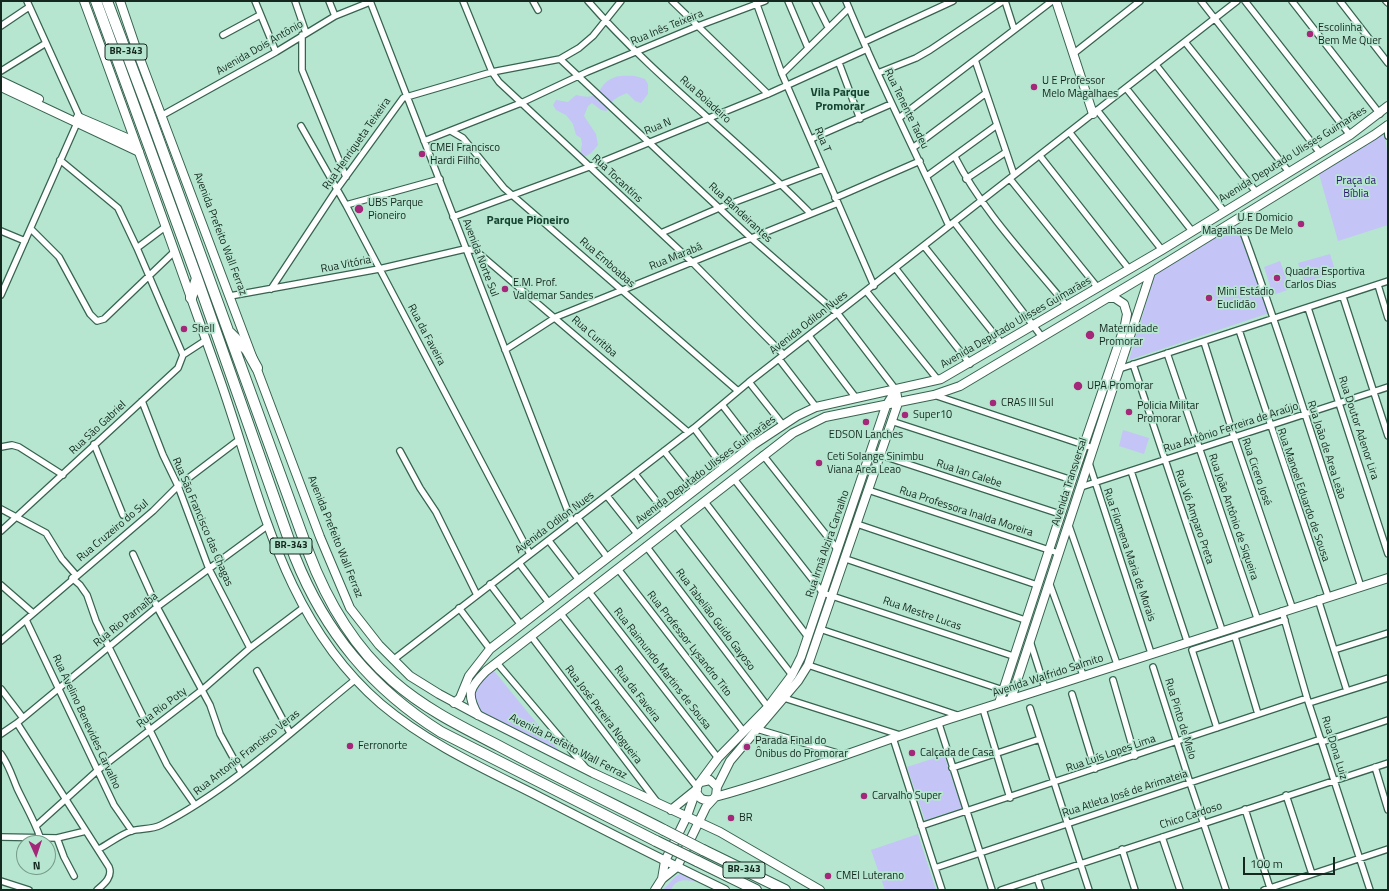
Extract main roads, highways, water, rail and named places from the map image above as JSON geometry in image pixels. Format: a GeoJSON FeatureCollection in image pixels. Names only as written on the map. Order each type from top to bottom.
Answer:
{"type":"FeatureCollection","features":[{"type":"Feature","properties":{"kind":"highway","name":"BR-343"},"geometry":{"type":"LineString","coordinates":[[96,1],[197,278],[304,579],[327,621],[345,648],[382,689],[420,719],[448,735],[656,841],[756,890]]}},
{"type":"Feature","properties":{"kind":"highway","name":"BR-343"},"geometry":{"type":"LineString","coordinates":[[107,1],[317,574],[338,613],[356,640],[378,666],[411,695],[448,719],[533,765],[785,890]]}},
{"type":"Feature","properties":{"kind":"highway"},"geometry":{"type":"LineString","coordinates":[[191,298],[197,278]]}},
{"type":"Feature","properties":{"kind":"highway"},"geometry":{"type":"LineString","coordinates":[[228,332],[247,350],[257,368]]}},
{"type":"Feature","properties":{"kind":"place","name":"Escolinha Bem Me Quer"},"geometry":{"type":"Point","coordinates":[1310,34]}},
{"type":"Feature","properties":{"kind":"place","name":"U E Professor Melo Magalhaes"},"geometry":{"type":"Point","coordinates":[1034,87]}},
{"type":"Feature","properties":{"kind":"place","name":"CMEI Francisco Hardi Filho"},"geometry":{"type":"Point","coordinates":[422,154]}},
{"type":"Feature","properties":{"kind":"place","name":"UBS Parque Pioneiro"},"geometry":{"type":"Point","coordinates":[359,209]}},
{"type":"Feature","properties":{"kind":"place","name":"U E Domicio Magalhaes De Melo"},"geometry":{"type":"Point","coordinates":[1301,224]}},
{"type":"Feature","properties":{"kind":"place","name":"Quadra Esportiva Carlos Dias"},"geometry":{"type":"Point","coordinates":[1277,278]}},
{"type":"Feature","properties":{"kind":"place","name":"E.M. Prof. Valdemar Sandes"},"geometry":{"type":"Point","coordinates":[505,289]}},
{"type":"Feature","properties":{"kind":"place","name":"Mini Estádio Euclidão"},"geometry":{"type":"Point","coordinates":[1209,298]}},
{"type":"Feature","properties":{"kind":"place","name":"Shell"},"geometry":{"type":"Point","coordinates":[184,329]}},
{"type":"Feature","properties":{"kind":"place","name":"Maternidade Promorar"},"geometry":{"type":"Point","coordinates":[1090,335]}},
{"type":"Feature","properties":{"kind":"place","name":"UPA Promorar"},"geometry":{"type":"Point","coordinates":[1078,386]}},
{"type":"Feature","properties":{"kind":"place","name":"CRAS III Sul"},"geometry":{"type":"Point","coordinates":[993,403]}},
{"type":"Feature","properties":{"kind":"place","name":"Policia Militar Promorar"},"geometry":{"type":"Point","coordinates":[1129,412]}},
{"type":"Feature","properties":{"kind":"place","name":"Super10"},"geometry":{"type":"Point","coordinates":[905,415]}},
{"type":"Feature","properties":{"kind":"place","name":"EDSON Lanches"},"geometry":{"type":"Point","coordinates":[866,422]}},
{"type":"Feature","properties":{"kind":"place","name":"Ceti Solange Sinimbu Viana Area Leao"},"geometry":{"type":"Point","coordinates":[819,463]}},
{"type":"Feature","properties":{"kind":"place","name":"Ferronorte"},"geometry":{"type":"Point","coordinates":[350,746]}},
{"type":"Feature","properties":{"kind":"place","name":"Parada Final do Ônibus do Promorar"},"geometry":{"type":"Point","coordinates":[747,747]}},
{"type":"Feature","properties":{"kind":"place","name":"Calçada de Casa"},"geometry":{"type":"Point","coordinates":[912,753]}},
{"type":"Feature","properties":{"kind":"place","name":"Carvalho Super"},"geometry":{"type":"Point","coordinates":[864,796]}},
{"type":"Feature","properties":{"kind":"place","name":"BR"},"geometry":{"type":"Point","coordinates":[731,818]}},
{"type":"Feature","properties":{"kind":"place","name":"CMEI Luterano"},"geometry":{"type":"Point","coordinates":[828,876]}},
{"type":"Feature","properties":{"kind":"district","name":"Vila Parque Promorar"},"geometry":{"type":"Point","coordinates":[840,100]}},
{"type":"Feature","properties":{"kind":"district","name":"Parque Pioneiro"},"geometry":{"type":"Point","coordinates":[528,221]}},
{"type":"Feature","properties":{"kind":"park label","name":"Praça da Bíblia"},"geometry":{"type":"Point","coordinates":[1356,187]}}]}
